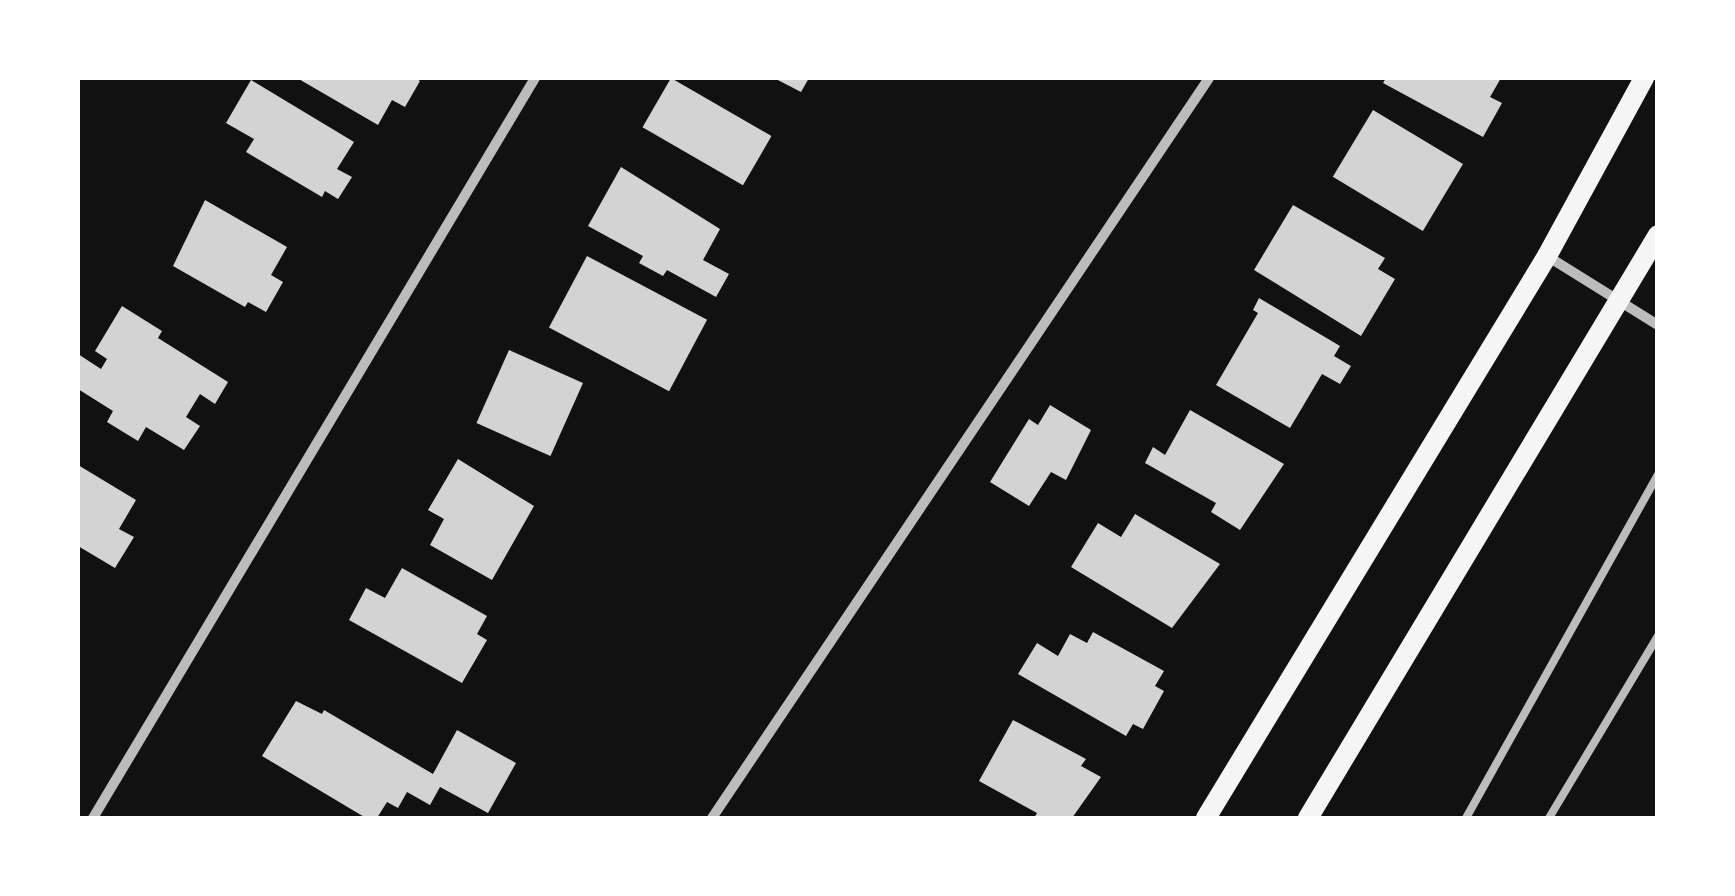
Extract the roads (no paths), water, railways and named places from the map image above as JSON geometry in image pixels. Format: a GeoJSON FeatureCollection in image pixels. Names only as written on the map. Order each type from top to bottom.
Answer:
{"type":"FeatureCollection","features":[{"type":"Feature","properties":{"kind":"main road"},"geometry":{"type":"LineString","coordinates":[[1206,818],[1546,256],[1644,78]]}},
{"type":"Feature","properties":{"kind":"main road"},"geometry":{"type":"LineString","coordinates":[[1308,818],[1658,235]]}},
{"type":"Feature","properties":{"kind":"street"},"geometry":{"type":"LineString","coordinates":[[93,818],[535,78]]}},
{"type":"Feature","properties":{"kind":"street"},"geometry":{"type":"LineString","coordinates":[[712,818],[1209,78]]}},
{"type":"Feature","properties":{"kind":"street"},"geometry":{"type":"LineString","coordinates":[[1546,256],[1658,325]]}},
{"type":"Feature","properties":{"kind":"lane"},"geometry":{"type":"LineString","coordinates":[[1466,818],[1658,476]]}},
{"type":"Feature","properties":{"kind":"lane"},"geometry":{"type":"LineString","coordinates":[[1550,818],[1658,636]]}}]}
